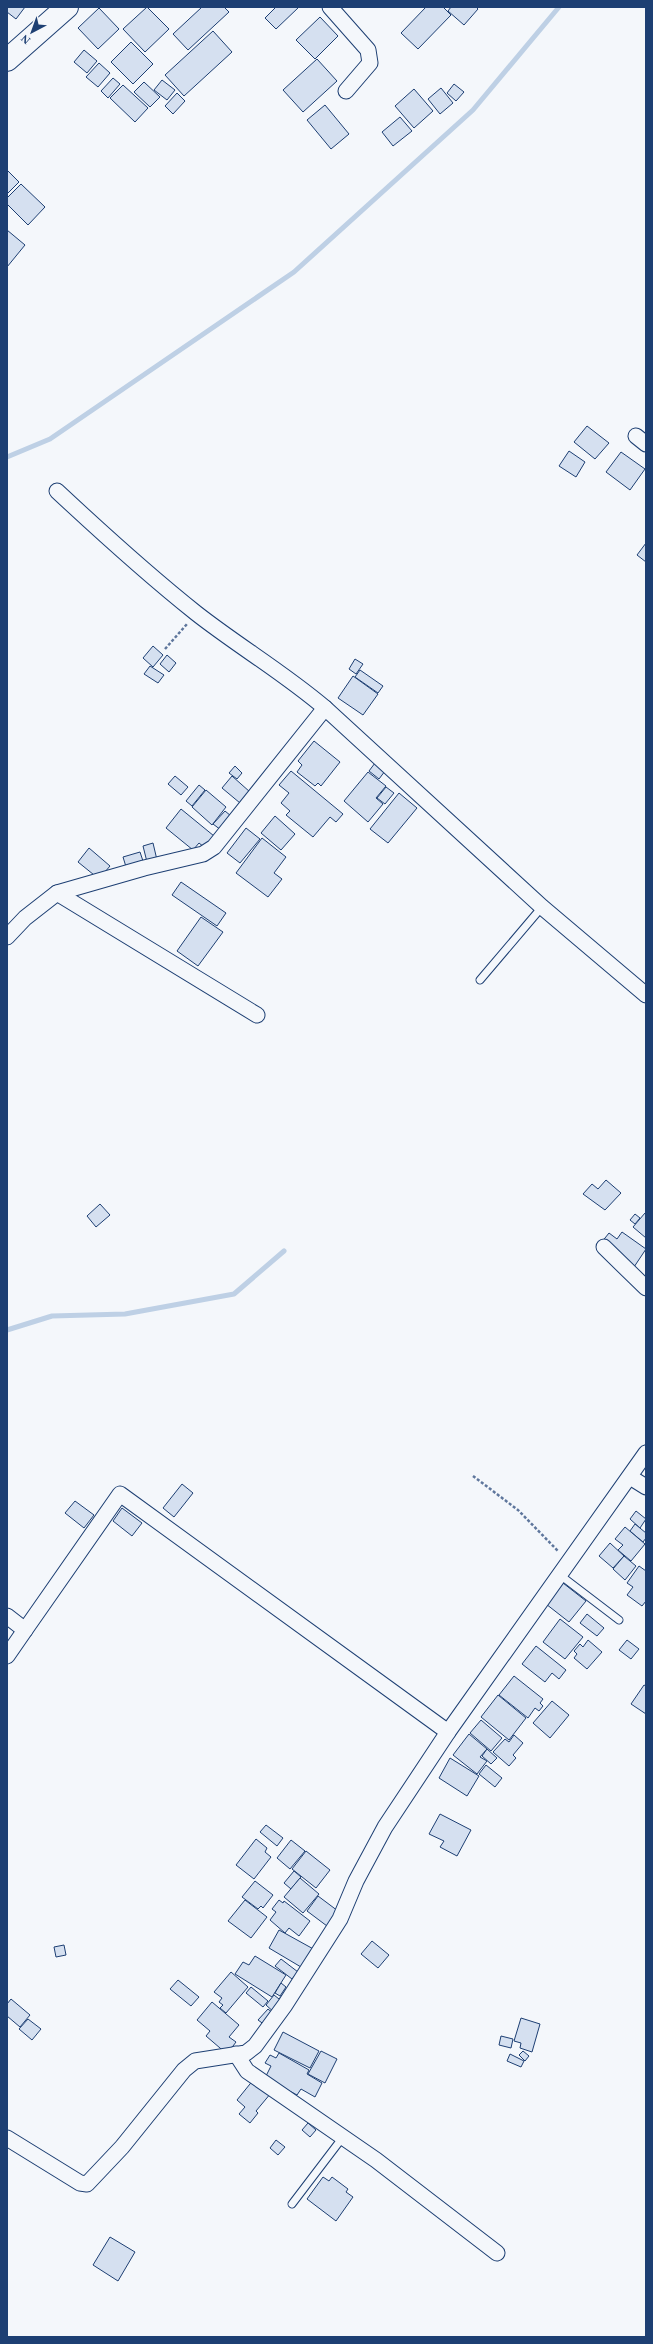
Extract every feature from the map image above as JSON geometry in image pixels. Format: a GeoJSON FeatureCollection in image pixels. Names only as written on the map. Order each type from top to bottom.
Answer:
{"type":"FeatureCollection","features":[{"type":"Feature","properties":{"kind":"main road"},"geometry":{"type":"LineString","coordinates":[[7,60],[67,7]]}},
{"type":"Feature","properties":{"kind":"street"},"geometry":{"type":"LineString","coordinates":[[330,7],[368,50],[370,56],[370,64],[346,92]]}},
{"type":"Feature","properties":{"kind":"street"},"geometry":{"type":"LineString","coordinates":[[56,491],[132,560],[197,614],[292,680],[325,708],[542,907],[646,995]]}},
{"type":"Feature","properties":{"kind":"street"},"geometry":{"type":"LineString","coordinates":[[7,937],[25,918],[57,893],[144,868],[202,854],[214,847],[325,708]]}},
{"type":"Feature","properties":{"kind":"street"},"geometry":{"type":"LineString","coordinates":[[57,893],[257,1015]]}},
{"type":"Feature","properties":{"kind":"street"},"geometry":{"type":"LineString","coordinates":[[604,1247],[646,1288]]}},
{"type":"Feature","properties":{"kind":"street"},"geometry":{"type":"LineString","coordinates":[[7,2138],[80,2183],[87,2184],[122,2147],[184,2070],[195,2061],[246,2053],[255,2046],[285,2005],[340,1919],[356,1881],[384,1827],[448,1732],[646,1453]]}},
{"type":"Feature","properties":{"kind":"street"},"geometry":{"type":"LineString","coordinates":[[630,1477],[646,1487]]}},
{"type":"Feature","properties":{"kind":"street"},"geometry":{"type":"LineString","coordinates":[[7,1656],[120,1494],[448,1732]]}},
{"type":"Feature","properties":{"kind":"street"},"geometry":{"type":"LineString","coordinates":[[7,1616],[25,1630]]}},
{"type":"Feature","properties":{"kind":"street"},"geometry":{"type":"LineString","coordinates":[[236,2054],[247,2071],[343,2137],[497,2253]]}},
{"type":"Feature","properties":{"kind":"lane"},"geometry":{"type":"LineString","coordinates":[[480,980],[542,907]]}},
{"type":"Feature","properties":{"kind":"lane"},"geometry":{"type":"LineString","coordinates":[[564,1570],[619,1620]]}},
{"type":"Feature","properties":{"kind":"lane"},"geometry":{"type":"LineString","coordinates":[[292,2204],[343,2137]]}},
{"type":"Feature","properties":{"kind":"path"},"geometry":{"type":"LineString","coordinates":[[165,649],[197,614]]}},
{"type":"Feature","properties":{"kind":"path"},"geometry":{"type":"LineString","coordinates":[[473,1476],[518,1510],[539,1530],[564,1570]]}},
{"type":"Feature","properties":{"kind":"building"},"geometry":{"type":"Polygon","coordinates":[[[7,7],[25,7],[16,19],[7,12],[7,7]]]}},
{"type":"Feature","properties":{"kind":"building"},"geometry":{"type":"Polygon","coordinates":[[[147,7],[169,29],[145,52],[123,29],[147,7]]]}},
{"type":"Feature","properties":{"kind":"building"},"geometry":{"type":"Polygon","coordinates":[[[202,7],[224,7],[229,12],[188,50],[173,34],[202,7]]]}},
{"type":"Feature","properties":{"kind":"building"},"geometry":{"type":"Polygon","coordinates":[[[276,7],[299,7],[276,29],[265,18],[276,7]]]}},
{"type":"Feature","properties":{"kind":"building"},"geometry":{"type":"Polygon","coordinates":[[[426,7],[443,7],[451,15],[418,49],[401,33],[426,7]]]}},
{"type":"Feature","properties":{"kind":"building"},"geometry":{"type":"Polygon","coordinates":[[[451,7],[476,7],[478,9],[464,25],[448,11],[451,7]]]}},
{"type":"Feature","properties":{"kind":"building"},"geometry":{"type":"Polygon","coordinates":[[[99,8],[119,29],[98,49],[78,28],[99,8]]]}},
{"type":"Feature","properties":{"kind":"building"},"geometry":{"type":"Polygon","coordinates":[[[320,17],[338,36],[315,59],[296,40],[320,17]]]}},
{"type":"Feature","properties":{"kind":"building"},"geometry":{"type":"Polygon","coordinates":[[[213,31],[232,52],[184,96],[165,75],[213,31]]]}},
{"type":"Feature","properties":{"kind":"building"},"geometry":{"type":"Polygon","coordinates":[[[131,42],[153,64],[133,84],[111,62],[131,42]]]}},
{"type":"Feature","properties":{"kind":"building"},"geometry":{"type":"Polygon","coordinates":[[[84,50],[97,61],[87,73],[74,62],[84,50]]]}},
{"type":"Feature","properties":{"kind":"building"},"geometry":{"type":"Polygon","coordinates":[[[317,59],[337,81],[303,112],[283,90],[317,59]]]}},
{"type":"Feature","properties":{"kind":"building"},"geometry":{"type":"Polygon","coordinates":[[[99,63],[110,73],[98,87],[86,77],[99,63]]]}},
{"type":"Feature","properties":{"kind":"building"},"geometry":{"type":"Polygon","coordinates":[[[113,78],[120,84],[108,98],[101,91],[113,78]]]}},
{"type":"Feature","properties":{"kind":"building"},"geometry":{"type":"Polygon","coordinates":[[[162,80],[175,90],[167,100],[154,90],[162,80]]]}},
{"type":"Feature","properties":{"kind":"building"},"geometry":{"type":"Polygon","coordinates":[[[144,82],[160,97],[150,107],[134,92],[144,82]]]}},
{"type":"Feature","properties":{"kind":"building"},"geometry":{"type":"Polygon","coordinates":[[[454,84],[464,92],[456,101],[447,93],[454,84]]]}},
{"type":"Feature","properties":{"kind":"building"},"geometry":{"type":"Polygon","coordinates":[[[123,85],[148,108],[135,122],[110,98],[123,85]]]}},
{"type":"Feature","properties":{"kind":"building"},"geometry":{"type":"Polygon","coordinates":[[[441,88],[453,103],[440,114],[428,99],[441,88]]]}},
{"type":"Feature","properties":{"kind":"building"},"geometry":{"type":"Polygon","coordinates":[[[414,89],[433,111],[414,128],[395,106],[414,89]]]}},
{"type":"Feature","properties":{"kind":"building"},"geometry":{"type":"Polygon","coordinates":[[[177,93],[185,101],[173,114],[165,106],[177,93]]]}},
{"type":"Feature","properties":{"kind":"building"},"geometry":{"type":"Polygon","coordinates":[[[325,105],[349,134],[331,149],[307,120],[325,105]]]}},
{"type":"Feature","properties":{"kind":"building"},"geometry":{"type":"Polygon","coordinates":[[[400,117],[412,131],[393,146],[382,132],[400,117]]]}},
{"type":"Feature","properties":{"kind":"building"},"geometry":{"type":"Polygon","coordinates":[[[7,170],[19,182],[7,194],[7,170]]]}},
{"type":"Feature","properties":{"kind":"building"},"geometry":{"type":"Polygon","coordinates":[[[21,184],[45,207],[28,225],[7,204],[7,198],[21,184]]]}},
{"type":"Feature","properties":{"kind":"building"},"geometry":{"type":"Polygon","coordinates":[[[7,230],[25,245],[7,267],[7,230]]]}},
{"type":"Feature","properties":{"kind":"building"},"geometry":{"type":"Polygon","coordinates":[[[587,426],[609,443],[595,459],[574,442],[587,426]]]}},
{"type":"Feature","properties":{"kind":"building"},"geometry":{"type":"Polygon","coordinates":[[[569,451],[585,462],[576,477],[559,466],[569,451]]]}},
{"type":"Feature","properties":{"kind":"building"},"geometry":{"type":"Polygon","coordinates":[[[621,452],[645,469],[630,490],[606,472],[621,452]]]}},
{"type":"Feature","properties":{"kind":"building"},"geometry":{"type":"Polygon","coordinates":[[[646,543],[646,562],[637,555],[646,543]]]}},
{"type":"Feature","properties":{"kind":"building"},"geometry":{"type":"Polygon","coordinates":[[[153,646],[163,655],[153,667],[143,658],[153,646]]]}},
{"type":"Feature","properties":{"kind":"building"},"geometry":{"type":"Polygon","coordinates":[[[167,655],[176,663],[169,672],[160,664],[167,655]]]}},
{"type":"Feature","properties":{"kind":"building"},"geometry":{"type":"Polygon","coordinates":[[[355,659],[363,664],[356,674],[349,669],[355,659]]]}},
{"type":"Feature","properties":{"kind":"building"},"geometry":{"type":"Polygon","coordinates":[[[150,666],[164,675],[158,683],[144,674],[150,666]]]}},
{"type":"Feature","properties":{"kind":"building"},"geometry":{"type":"Polygon","coordinates":[[[360,670],[383,686],[378,693],[355,677],[360,670]]]}},
{"type":"Feature","properties":{"kind":"building"},"geometry":{"type":"Polygon","coordinates":[[[353,676],[378,694],[363,715],[338,698],[353,676]]]}},
{"type":"Feature","properties":{"kind":"building"},"geometry":{"type":"Polygon","coordinates":[[[314,741],[340,762],[321,786],[318,783],[315,786],[297,772],[302,765],[298,761],[314,741]]]}},
{"type":"Feature","properties":{"kind":"building"},"geometry":{"type":"Polygon","coordinates":[[[378,759],[388,767],[379,779],[369,771],[378,759]]]}},
{"type":"Feature","properties":{"kind":"building"},"geometry":{"type":"Polygon","coordinates":[[[235,766],[242,773],[237,779],[229,773],[235,766]]]}},
{"type":"Feature","properties":{"kind":"building"},"geometry":{"type":"Polygon","coordinates":[[[291,771],[343,814],[336,822],[330,817],[313,837],[286,815],[290,811],[281,803],[289,793],[279,785],[291,771]]]}},
{"type":"Feature","properties":{"kind":"building"},"geometry":{"type":"Polygon","coordinates":[[[368,772],[386,786],[376,798],[383,804],[368,822],[344,801],[368,772]]]}},
{"type":"Feature","properties":{"kind":"building"},"geometry":{"type":"Polygon","coordinates":[[[175,776],[188,787],[181,795],[168,784],[175,776]]]}},
{"type":"Feature","properties":{"kind":"building"},"geometry":{"type":"Polygon","coordinates":[[[232,776],[250,792],[240,803],[222,788],[232,776]]]}},
{"type":"Feature","properties":{"kind":"building"},"geometry":{"type":"Polygon","coordinates":[[[199,785],[205,790],[192,806],[186,801],[199,785]]]}},
{"type":"Feature","properties":{"kind":"building"},"geometry":{"type":"Polygon","coordinates":[[[386,787],[394,793],[385,804],[377,798],[386,787]]]}},
{"type":"Feature","properties":{"kind":"building"},"geometry":{"type":"Polygon","coordinates":[[[206,790],[226,807],[212,825],[192,807],[206,790]]]}},
{"type":"Feature","properties":{"kind":"building"},"geometry":{"type":"Polygon","coordinates":[[[399,793],[417,808],[388,843],[370,829],[399,793]]]}},
{"type":"Feature","properties":{"kind":"building"},"geometry":{"type":"Polygon","coordinates":[[[181,809],[214,836],[204,847],[199,843],[193,850],[166,828],[181,809]]]}},
{"type":"Feature","properties":{"kind":"building"},"geometry":{"type":"Polygon","coordinates":[[[225,811],[231,816],[221,830],[213,824],[225,811]]]}},
{"type":"Feature","properties":{"kind":"building"},"geometry":{"type":"Polygon","coordinates":[[[275,816],[295,834],[281,850],[261,833],[275,816]]]}},
{"type":"Feature","properties":{"kind":"building"},"geometry":{"type":"Polygon","coordinates":[[[246,828],[260,839],[240,863],[227,853],[246,828]]]}},
{"type":"Feature","properties":{"kind":"building"},"geometry":{"type":"Polygon","coordinates":[[[262,838],[286,857],[274,873],[282,879],[268,897],[236,873],[262,838]]]}},
{"type":"Feature","properties":{"kind":"building"},"geometry":{"type":"Polygon","coordinates":[[[153,843],[157,860],[147,862],[143,846],[153,843]]]}},
{"type":"Feature","properties":{"kind":"building"},"geometry":{"type":"Polygon","coordinates":[[[89,848],[110,866],[99,879],[78,862],[89,848]]]}},
{"type":"Feature","properties":{"kind":"building"},"geometry":{"type":"Polygon","coordinates":[[[140,852],[144,864],[127,870],[123,857],[140,852]]]}},
{"type":"Feature","properties":{"kind":"building"},"geometry":{"type":"Polygon","coordinates":[[[181,882],[226,913],[217,926],[172,895],[181,882]]]}},
{"type":"Feature","properties":{"kind":"building"},"geometry":{"type":"Polygon","coordinates":[[[201,917],[223,932],[198,966],[177,951],[201,917]]]}},
{"type":"Feature","properties":{"kind":"building"},"geometry":{"type":"Polygon","coordinates":[[[606,1180],[621,1193],[605,1210],[583,1194],[592,1184],[598,1189],[606,1180]]]}},
{"type":"Feature","properties":{"kind":"building"},"geometry":{"type":"Polygon","coordinates":[[[100,1204],[110,1215],[96,1227],[87,1216],[100,1204]]]}},
{"type":"Feature","properties":{"kind":"building"},"geometry":{"type":"Polygon","coordinates":[[[645,1213],[646,1214],[646,1238],[633,1227],[645,1213]]]}},
{"type":"Feature","properties":{"kind":"building"},"geometry":{"type":"Polygon","coordinates":[[[635,1214],[640,1218],[635,1224],[630,1220],[635,1214]]]}},
{"type":"Feature","properties":{"kind":"building"},"geometry":{"type":"Polygon","coordinates":[[[622,1232],[646,1249],[634,1267],[601,1243],[609,1233],[617,1239],[622,1232]]]}},
{"type":"Feature","properties":{"kind":"building"},"geometry":{"type":"Polygon","coordinates":[[[182,1484],[193,1493],[174,1517],[163,1508],[182,1484]]]}},
{"type":"Feature","properties":{"kind":"building"},"geometry":{"type":"Polygon","coordinates":[[[75,1501],[94,1515],[84,1528],[65,1513],[75,1501]]]}},
{"type":"Feature","properties":{"kind":"building"},"geometry":{"type":"Polygon","coordinates":[[[122,1508],[142,1523],[132,1536],[113,1521],[122,1508]]]}},
{"type":"Feature","properties":{"kind":"building"},"geometry":{"type":"Polygon","coordinates":[[[636,1511],[646,1519],[640,1528],[630,1519],[636,1511]]]}},
{"type":"Feature","properties":{"kind":"building"},"geometry":{"type":"Polygon","coordinates":[[[635,1524],[646,1533],[646,1538],[643,1542],[630,1531],[635,1524]]]}},
{"type":"Feature","properties":{"kind":"building"},"geometry":{"type":"Polygon","coordinates":[[[625,1527],[645,1544],[631,1561],[618,1550],[623,1545],[615,1539],[625,1527]]]}},
{"type":"Feature","properties":{"kind":"building"},"geometry":{"type":"Polygon","coordinates":[[[610,1543],[624,1556],[613,1568],[599,1556],[610,1543]]]}},
{"type":"Feature","properties":{"kind":"building"},"geometry":{"type":"Polygon","coordinates":[[[624,1556],[636,1566],[625,1580],[613,1569],[624,1556]]]}},
{"type":"Feature","properties":{"kind":"building"},"geometry":{"type":"Polygon","coordinates":[[[639,1566],[646,1571],[646,1601],[642,1606],[627,1595],[633,1587],[627,1583],[639,1566]]]}},
{"type":"Feature","properties":{"kind":"building"},"geometry":{"type":"Polygon","coordinates":[[[563,1583],[586,1601],[569,1622],[546,1604],[563,1583]]]}},
{"type":"Feature","properties":{"kind":"building"},"geometry":{"type":"Polygon","coordinates":[[[587,1614],[604,1628],[597,1636],[580,1623],[587,1614]]]}},
{"type":"Feature","properties":{"kind":"building"},"geometry":{"type":"Polygon","coordinates":[[[560,1619],[583,1637],[565,1659],[543,1642],[560,1619]]]}},
{"type":"Feature","properties":{"kind":"building"},"geometry":{"type":"Polygon","coordinates":[[[588,1640],[602,1652],[587,1669],[574,1658],[577,1654],[574,1651],[580,1644],[583,1647],[588,1640]]]}},
{"type":"Feature","properties":{"kind":"building"},"geometry":{"type":"Polygon","coordinates":[[[627,1640],[639,1649],[631,1659],[619,1650],[627,1640]]]}},
{"type":"Feature","properties":{"kind":"building"},"geometry":{"type":"Polygon","coordinates":[[[536,1646],[566,1670],[559,1679],[552,1673],[545,1682],[522,1664],[536,1646]]]}},
{"type":"Feature","properties":{"kind":"building"},"geometry":{"type":"Polygon","coordinates":[[[514,1676],[543,1699],[540,1703],[543,1706],[539,1711],[535,1708],[528,1718],[499,1695],[514,1676]]]}},
{"type":"Feature","properties":{"kind":"building"},"geometry":{"type":"Polygon","coordinates":[[[644,1685],[646,1686],[646,1714],[631,1704],[644,1685]]]}},
{"type":"Feature","properties":{"kind":"building"},"geometry":{"type":"Polygon","coordinates":[[[498,1695],[526,1718],[509,1740],[481,1717],[498,1695]]]}},
{"type":"Feature","properties":{"kind":"building"},"geometry":{"type":"Polygon","coordinates":[[[552,1701],[569,1715],[550,1738],[533,1723],[552,1701]]]}},
{"type":"Feature","properties":{"kind":"building"},"geometry":{"type":"Polygon","coordinates":[[[481,1720],[502,1738],[491,1751],[470,1733],[481,1720]]]}},
{"type":"Feature","properties":{"kind":"building"},"geometry":{"type":"Polygon","coordinates":[[[469,1734],[487,1749],[480,1757],[487,1761],[477,1774],[453,1755],[469,1734]]]}},
{"type":"Feature","properties":{"kind":"building"},"geometry":{"type":"Polygon","coordinates":[[[514,1735],[523,1743],[513,1755],[516,1758],[509,1766],[493,1752],[505,1739],[509,1742],[514,1735]]]}},
{"type":"Feature","properties":{"kind":"building"},"geometry":{"type":"Polygon","coordinates":[[[487,1749],[497,1758],[491,1764],[482,1756],[487,1749]]]}},
{"type":"Feature","properties":{"kind":"building"},"geometry":{"type":"Polygon","coordinates":[[[450,1758],[479,1776],[467,1796],[439,1778],[450,1758]]]}},
{"type":"Feature","properties":{"kind":"building"},"geometry":{"type":"Polygon","coordinates":[[[486,1765],[502,1778],[495,1787],[479,1774],[486,1765]]]}},
{"type":"Feature","properties":{"kind":"building"},"geometry":{"type":"Polygon","coordinates":[[[440,1814],[471,1830],[457,1856],[440,1847],[444,1841],[429,1834],[440,1814]]]}},
{"type":"Feature","properties":{"kind":"building"},"geometry":{"type":"Polygon","coordinates":[[[266,1825],[283,1838],[277,1846],[260,1832],[266,1825]]]}},
{"type":"Feature","properties":{"kind":"building"},"geometry":{"type":"Polygon","coordinates":[[[256,1839],[267,1848],[265,1852],[271,1857],[254,1879],[236,1865],[256,1839]]]}},
{"type":"Feature","properties":{"kind":"building"},"geometry":{"type":"Polygon","coordinates":[[[291,1840],[305,1851],[290,1869],[277,1858],[291,1840]]]}},
{"type":"Feature","properties":{"kind":"building"},"geometry":{"type":"Polygon","coordinates":[[[306,1851],[330,1870],[316,1888],[292,1869],[306,1851]]]}},
{"type":"Feature","properties":{"kind":"building"},"geometry":{"type":"Polygon","coordinates":[[[294,1871],[301,1877],[291,1889],[284,1883],[294,1871]]]}},
{"type":"Feature","properties":{"kind":"building"},"geometry":{"type":"Polygon","coordinates":[[[300,1878],[319,1894],[303,1913],[284,1897],[300,1878]]]}},
{"type":"Feature","properties":{"kind":"building"},"geometry":{"type":"Polygon","coordinates":[[[255,1881],[273,1895],[263,1908],[261,1906],[258,1909],[242,1897],[255,1881]]]}},
{"type":"Feature","properties":{"kind":"building"},"geometry":{"type":"Polygon","coordinates":[[[318,1896],[342,1914],[331,1929],[307,1911],[318,1896]]]}},
{"type":"Feature","properties":{"kind":"building"},"geometry":{"type":"Polygon","coordinates":[[[245,1900],[267,1917],[251,1938],[228,1921],[245,1900]]]}},
{"type":"Feature","properties":{"kind":"building"},"geometry":{"type":"Polygon","coordinates":[[[279,1900],[283,1903],[284,1901],[310,1921],[299,1936],[289,1928],[285,1933],[270,1920],[276,1912],[272,1909],[279,1900]]]}},
{"type":"Feature","properties":{"kind":"building"},"geometry":{"type":"Polygon","coordinates":[[[279,1930],[317,1951],[306,1970],[269,1948],[279,1930]]]}},
{"type":"Feature","properties":{"kind":"building"},"geometry":{"type":"Polygon","coordinates":[[[372,1941],[389,1955],[378,1968],[361,1954],[372,1941]]]}},
{"type":"Feature","properties":{"kind":"building"},"geometry":{"type":"Polygon","coordinates":[[[64,1945],[66,1955],[56,1957],[54,1947],[64,1945]]]}},
{"type":"Feature","properties":{"kind":"building"},"geometry":{"type":"Polygon","coordinates":[[[255,1956],[286,1975],[272,1997],[235,1974],[243,1962],[249,1965],[255,1956]]]}},
{"type":"Feature","properties":{"kind":"building"},"geometry":{"type":"Polygon","coordinates":[[[281,1959],[298,1972],[292,1979],[275,1966],[281,1959]]]}},
{"type":"Feature","properties":{"kind":"building"},"geometry":{"type":"Polygon","coordinates":[[[231,1972],[248,1987],[226,2013],[220,2008],[223,2005],[219,2002],[222,1998],[214,1992],[231,1972]]]}},
{"type":"Feature","properties":{"kind":"building"},"geometry":{"type":"Polygon","coordinates":[[[178,1980],[199,1997],[191,2006],[170,1989],[178,1980]]]}},
{"type":"Feature","properties":{"kind":"building"},"geometry":{"type":"Polygon","coordinates":[[[281,1983],[286,1987],[280,1996],[275,1993],[281,1983]]]}},
{"type":"Feature","properties":{"kind":"building"},"geometry":{"type":"Polygon","coordinates":[[[251,1987],[268,2001],[263,2007],[246,1993],[251,1987]]]}},
{"type":"Feature","properties":{"kind":"building"},"geometry":{"type":"Polygon","coordinates":[[[283,1994],[276,2014],[266,2005],[274,1995],[279,1999],[283,1994]]]}},
{"type":"Feature","properties":{"kind":"building"},"geometry":{"type":"Polygon","coordinates":[[[11,1999],[30,2015],[20,2027],[7,2016],[7,2004],[11,1999]]]}},
{"type":"Feature","properties":{"kind":"building"},"geometry":{"type":"Polygon","coordinates":[[[212,2002],[239,2025],[229,2037],[236,2042],[227,2054],[206,2036],[210,2031],[197,2020],[212,2002]]]}},
{"type":"Feature","properties":{"kind":"building"},"geometry":{"type":"Polygon","coordinates":[[[268,2009],[274,2014],[265,2025],[258,2020],[268,2009]]]}},
{"type":"Feature","properties":{"kind":"building"},"geometry":{"type":"Polygon","coordinates":[[[521,2018],[540,2024],[532,2052],[520,2048],[521,2043],[514,2041],[521,2018]]]}},
{"type":"Feature","properties":{"kind":"building"},"geometry":{"type":"Polygon","coordinates":[[[28,2019],[41,2029],[32,2040],[19,2029],[28,2019]]]}},
{"type":"Feature","properties":{"kind":"building"},"geometry":{"type":"Polygon","coordinates":[[[283,2032],[319,2051],[310,2068],[274,2050],[283,2032]]]}},
{"type":"Feature","properties":{"kind":"building"},"geometry":{"type":"Polygon","coordinates":[[[501,2036],[513,2039],[511,2048],[499,2045],[501,2036]]]}},
{"type":"Feature","properties":{"kind":"building"},"geometry":{"type":"Polygon","coordinates":[[[321,2051],[337,2059],[325,2083],[308,2074],[321,2051]]]}},
{"type":"Feature","properties":{"kind":"building"},"geometry":{"type":"Polygon","coordinates":[[[523,2051],[529,2056],[525,2061],[519,2055],[523,2051]]]}},
{"type":"Feature","properties":{"kind":"building"},"geometry":{"type":"Polygon","coordinates":[[[279,2053],[309,2070],[307,2074],[322,2083],[315,2097],[301,2089],[297,2095],[265,2078],[271,2066],[265,2063],[270,2055],[276,2058],[279,2053]]]}},
{"type":"Feature","properties":{"kind":"building"},"geometry":{"type":"Polygon","coordinates":[[[510,2054],[524,2061],[521,2067],[507,2061],[510,2054]]]}},
{"type":"Feature","properties":{"kind":"building"},"geometry":{"type":"Polygon","coordinates":[[[254,2079],[271,2093],[256,2111],[258,2113],[250,2123],[239,2114],[245,2107],[237,2100],[254,2079]]]}},
{"type":"Feature","properties":{"kind":"building"},"geometry":{"type":"Polygon","coordinates":[[[308,2123],[316,2130],[310,2137],[302,2130],[308,2123]]]}},
{"type":"Feature","properties":{"kind":"building"},"geometry":{"type":"Polygon","coordinates":[[[276,2140],[285,2147],[278,2155],[270,2148],[276,2140]]]}},
{"type":"Feature","properties":{"kind":"building"},"geometry":{"type":"Polygon","coordinates":[[[323,2177],[329,2181],[332,2177],[348,2189],[346,2192],[353,2197],[336,2221],[307,2199],[323,2177]]]}},
{"type":"Feature","properties":{"kind":"building"},"geometry":{"type":"Polygon","coordinates":[[[110,2237],[135,2252],[118,2281],[93,2265],[110,2237]]]}},
{"type":"Feature","properties":{"kind":"waterway"},"geometry":{"type":"LineString","coordinates":[[7,457],[50,439],[294,272],[473,110],[559,7]]}},
{"type":"Feature","properties":{"kind":"waterway"},"geometry":{"type":"LineString","coordinates":[[7,1330],[52,1316],[125,1314],[234,1294],[284,1251]]}}]}
